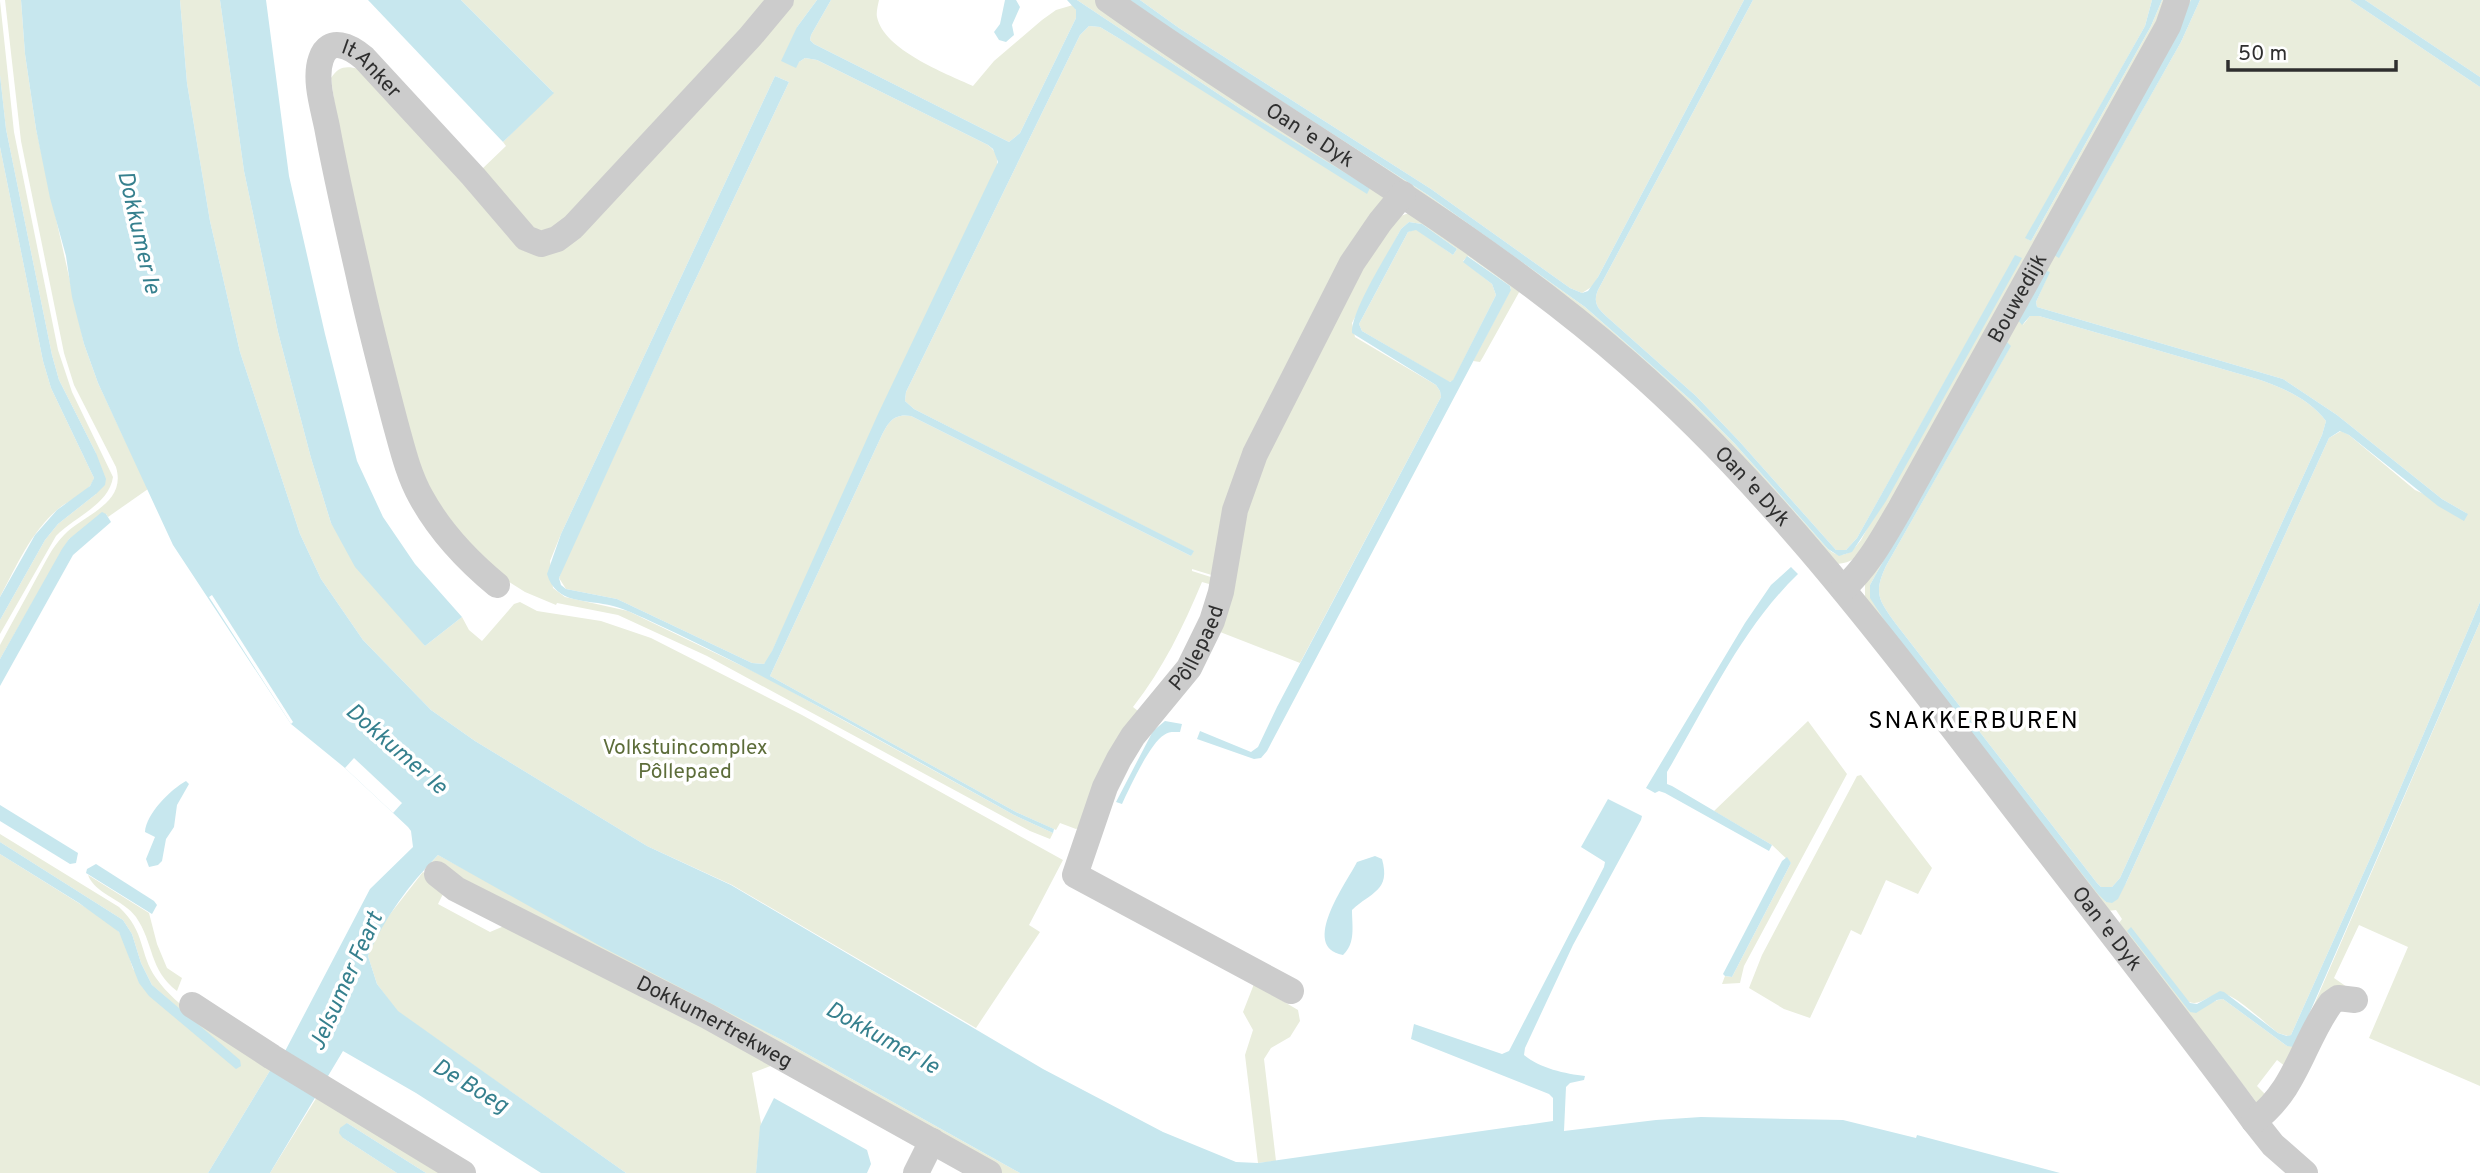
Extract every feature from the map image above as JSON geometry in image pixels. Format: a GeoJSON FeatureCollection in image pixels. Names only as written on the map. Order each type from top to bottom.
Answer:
{"type":"FeatureCollection","features":[{"type":"Feature","properties":{"kind":"street","name":"It Anker"},"geometry":{"type":"LineString","coordinates":[[497,585],[479,570],[436,520],[421,498],[410,474],[375,347],[337,177],[321,98],[319,73],[322,55],[332,46],[340,44],[351,48],[363,58],[473,176],[514,226],[526,238],[541,243],[557,239],[573,227],[750,37],[781,0]]}},
{"type":"Feature","properties":{"kind":"street","name":"Oan 'e Dyk"},"geometry":{"type":"LineString","coordinates":[[1108,0],[1230,84],[1403,194],[1499,261],[1627,361],[1749,480],[1843,589],[1916,680],[2273,1145],[2305,1173]]}},
{"type":"Feature","properties":{"kind":"street","name":"Bouwedijk"},"geometry":{"type":"LineString","coordinates":[[1843,589],[1872,556],[1900,509],[2168,26],[2177,0]]}},
{"type":"Feature","properties":{"kind":"street","name":"Pôllepaed"},"geometry":{"type":"LineString","coordinates":[[1291,991],[1075,875],[1105,787],[1119,759],[1133,736],[1189,668],[1212,621],[1221,592],[1235,510],[1255,454],[1352,263],[1403,194]]}},
{"type":"Feature","properties":{"kind":"street","name":"Dokkumertrekweg"},"geometry":{"type":"LineString","coordinates":[[437,874],[456,888],[707,1016],[989,1173]]}},
{"type":"Feature","properties":{"kind":"street"},"geometry":{"type":"LineString","coordinates":[[2254,1121],[2269,1110],[2283,1094],[2331,1003],[2339,998],[2355,1000]]}},
{"type":"Feature","properties":{"kind":"street"},"geometry":{"type":"LineString","coordinates":[[192,1005],[463,1173]]}},
{"type":"Feature","properties":{"kind":"street"},"geometry":{"type":"LineString","coordinates":[[916,1173],[932,1141]]}},
{"type":"Feature","properties":{"kind":"green space"},"geometry":{"type":"Polygon","coordinates":[[[5,0],[21,0],[25,54],[36,129],[84,344],[98,383],[148,489],[108,517],[106,514],[69,539],[0,659],[0,645],[52,550],[64,535],[110,499],[118,480],[116,467],[74,385],[64,353],[21,141],[5,0]]]}},
{"type":"Feature","properties":{"kind":"green space","name":"Volkstuincomplex Pôllepaed"},"geometry":{"type":"Polygon","coordinates":[[[180,0],[220,0],[244,171],[278,332],[331,523],[425,646],[462,617],[469,630],[482,641],[514,604],[520,602],[537,611],[601,621],[651,638],[802,715],[1063,860],[1029,925],[1040,932],[976,1028],[732,885],[647,846],[475,741],[431,710],[363,640],[321,579],[300,534],[240,352],[210,221],[187,83],[180,0]]]}},
{"type":"Feature","properties":{"kind":"green space"},"geometry":{"type":"Polygon","coordinates":[[[461,0],[771,0],[555,231],[531,230],[481,170],[506,146],[503,142],[553,92],[461,0]]]}},
{"type":"Feature","properties":{"kind":"green space"},"geometry":{"type":"Polygon","coordinates":[[[792,0],[817,0],[797,27],[799,62],[805,58],[817,60],[988,145],[996,156],[996,170],[764,664],[752,663],[617,599],[566,589],[559,578],[563,567],[789,82],[775,76],[561,534],[550,561],[553,588],[565,597],[628,611],[769,679],[1014,815],[1053,833],[1050,839],[1030,831],[707,656],[618,615],[557,603],[556,605],[525,592],[506,580],[442,514],[419,474],[345,178],[331,78],[334,74],[343,68],[359,69],[537,252],[792,0]]]}},
{"type":"Feature","properties":{"kind":"green space"},"geometry":{"type":"Polygon","coordinates":[[[831,0],[879,0],[877,17],[891,40],[917,59],[973,86],[994,61],[1056,10],[1073,5],[1076,18],[1020,133],[1009,142],[814,44],[810,40],[811,35],[831,0]]]}},
{"type":"Feature","properties":{"kind":"green space"},"geometry":{"type":"Polygon","coordinates":[[[1077,0],[1099,0],[1384,193],[1383,200],[1348,260],[1218,577],[1192,569],[1217,579],[1216,586],[1202,582],[1172,647],[1133,707],[1143,715],[1085,826],[1076,829],[1060,823],[1056,830],[1016,812],[770,676],[881,437],[892,420],[900,416],[911,416],[1191,556],[1193,551],[914,409],[905,401],[906,392],[1080,35],[1089,26],[1100,27],[1369,188],[1241,109],[1077,0]]]}},
{"type":"Feature","properties":{"kind":"green space"},"geometry":{"type":"Polygon","coordinates":[[[1140,0],[1744,0],[1598,277],[1593,286],[1582,293],[1570,288],[1431,189],[1179,28],[1140,0]]]}},
{"type":"Feature","properties":{"kind":"green space"},"geometry":{"type":"Polygon","coordinates":[[[1753,0],[2152,0],[2145,26],[2026,238],[2031,241],[2151,26],[2162,0],[2168,0],[1869,546],[1847,562],[1837,564],[1707,430],[1175,33],[1428,195],[1585,307],[1692,401],[1735,444],[1828,549],[1842,555],[1854,549],[1861,540],[2016,255],[1857,538],[1846,550],[1836,550],[1696,396],[1603,313],[1596,301],[1598,290],[1753,0]]]}},
{"type":"Feature","properties":{"kind":"green space"},"geometry":{"type":"Polygon","coordinates":[[[2184,0],[2191,0],[2188,8],[2059,257],[2181,42],[2200,0],[2350,0],[2480,87],[2480,602],[2291,1035],[2278,1033],[2230,996],[2218,994],[2194,1003],[2184,998],[2190,1012],[2223,999],[2287,1046],[2297,1044],[2480,622],[2480,1086],[2369,1038],[2408,947],[2359,925],[2334,978],[2347,987],[2290,1070],[2277,1060],[2257,1086],[2268,1097],[2257,1103],[2119,923],[2122,919],[2116,910],[2107,911],[1865,600],[1865,581],[2184,0]],[[2049,273],[2023,325],[2030,316],[2039,316],[2257,379],[2303,400],[2326,421],[2322,435],[2120,878],[2112,887],[2101,887],[2097,883],[1896,624],[1885,609],[1880,596],[1880,584],[1886,566],[2010,347],[2006,341],[1870,585],[1890,629],[2106,902],[2126,883],[2329,438],[2341,431],[2349,435],[2415,490],[2468,514],[2442,499],[2337,415],[2283,379],[2037,307],[2036,302],[2049,273]]]}},
{"type":"Feature","properties":{"kind":"green space"},"geometry":{"type":"Polygon","coordinates":[[[2365,0],[2480,0],[2480,77],[2365,0]]]}},
{"type":"Feature","properties":{"kind":"green space"},"geometry":{"type":"Polygon","coordinates":[[[0,1],[14,132],[58,350],[72,392],[113,477],[110,487],[98,503],[56,536],[0,634],[0,620],[45,540],[58,524],[96,494],[96,453],[59,380],[52,355],[6,129],[0,75],[0,1]]]}},
{"type":"Feature","properties":{"kind":"green space"},"geometry":{"type":"Polygon","coordinates":[[[0,147],[43,361],[51,388],[94,478],[88,488],[57,510],[39,529],[0,597],[0,147]]]}},
{"type":"Feature","properties":{"kind":"green space"},"geometry":{"type":"Polygon","coordinates":[[[1414,214],[1522,287],[1480,362],[1473,361],[1511,289],[1468,256],[1463,261],[1492,284],[1496,295],[1453,381],[1449,382],[1362,331],[1359,324],[1408,232],[1416,229],[1453,255],[1457,249],[1422,224],[1409,222],[1401,229],[1352,323],[1355,337],[1436,385],[1441,397],[1300,663],[1215,630],[1240,510],[1357,267],[1398,217],[1414,214]]]}},
{"type":"Feature","properties":{"kind":"green space"},"geometry":{"type":"Polygon","coordinates":[[[1808,721],[1847,774],[1744,966],[1740,983],[1722,984],[1725,976],[1732,977],[1791,863],[1772,845],[1714,811],[1808,721]]]}},
{"type":"Feature","properties":{"kind":"green space"},"geometry":{"type":"Polygon","coordinates":[[[1861,775],[1932,868],[1918,894],[1886,880],[1861,935],[1851,930],[1810,1018],[1784,1009],[1749,988],[1762,955],[1857,776],[1861,775]]]}},
{"type":"Feature","properties":{"kind":"green space"},"geometry":{"type":"Polygon","coordinates":[[[0,834],[119,907],[134,925],[151,969],[167,991],[210,1026],[274,1064],[208,1173],[0,1173],[0,854],[109,922],[125,943],[133,969],[242,1063],[152,985],[141,963],[132,934],[123,920],[0,842],[0,834]]]}},
{"type":"Feature","properties":{"kind":"green space"},"geometry":{"type":"Polygon","coordinates":[[[438,855],[782,1040],[1020,1173],[1002,1173],[431,863],[438,855]]]}},
{"type":"Feature","properties":{"kind":"green space"},"geometry":{"type":"Polygon","coordinates":[[[423,872],[446,888],[438,904],[490,932],[511,923],[781,1062],[752,1073],[761,1123],[756,1173],[626,1173],[397,1011],[377,984],[368,956],[380,927],[423,872]]]}},
{"type":"Feature","properties":{"kind":"green space"},"geometry":{"type":"Polygon","coordinates":[[[88,875],[149,913],[167,968],[182,978],[177,991],[156,965],[136,917],[97,887],[88,875]]]}},
{"type":"Feature","properties":{"kind":"green space"},"geometry":{"type":"Polygon","coordinates":[[[1254,984],[1298,1010],[1300,1021],[1290,1037],[1271,1048],[1264,1059],[1276,1161],[1258,1163],[1245,1055],[1253,1030],[1243,1012],[1254,984]]]}},
{"type":"Feature","properties":{"kind":"green space"},"geometry":{"type":"Polygon","coordinates":[[[320,1092],[449,1173],[426,1173],[347,1123],[343,1138],[397,1173],[270,1173],[320,1092]]]}},
{"type":"Feature","properties":{"kind":"water"},"geometry":{"type":"Polygon","coordinates":[[[21,0],[180,0],[187,83],[210,221],[240,352],[300,534],[321,579],[363,640],[431,710],[475,741],[647,846],[731,885],[1043,1069],[1163,1132],[1236,1162],[1258,1163],[1553,1121],[1553,1098],[1549,1094],[1411,1039],[1414,1024],[1502,1054],[1509,1051],[1604,867],[1605,862],[1581,847],[1608,799],[1642,816],[1641,820],[1573,945],[1524,1055],[1553,1070],[1585,1076],[1584,1080],[1570,1083],[1566,1087],[1564,1131],[1701,1117],[1843,1120],[1916,1138],[1917,1135],[2060,1173],[1020,1173],[782,1040],[602,947],[438,855],[398,903],[374,942],[368,956],[377,984],[398,1011],[626,1173],[541,1173],[416,1093],[343,1051],[270,1173],[208,1173],[274,1064],[282,1057],[370,889],[413,847],[411,831],[345,768],[291,724],[173,545],[98,383],[84,344],[36,129],[25,54],[21,0]]]}},
{"type":"Feature","properties":{"kind":"water"},"geometry":{"type":"Polygon","coordinates":[[[220,0],[266,0],[289,176],[357,461],[383,517],[415,564],[462,617],[425,646],[355,567],[331,523],[278,332],[244,171],[220,0]]]}},
{"type":"Feature","properties":{"kind":"water"},"geometry":{"type":"Polygon","coordinates":[[[368,0],[461,0],[554,93],[503,142],[368,0]]]}},
{"type":"Feature","properties":{"kind":"water"},"geometry":{"type":"Polygon","coordinates":[[[817,0],[831,0],[811,35],[810,40],[814,44],[1009,142],[1020,133],[1076,18],[1076,10],[1067,0],[1077,0],[1241,109],[1370,188],[1367,194],[1120,39],[1100,27],[1089,26],[1080,35],[906,392],[905,401],[914,409],[1194,551],[1191,556],[911,416],[900,416],[892,420],[881,437],[770,676],[1016,812],[1054,829],[1053,833],[1014,815],[833,714],[695,642],[622,609],[565,596],[551,584],[547,574],[561,534],[775,76],[789,82],[674,325],[559,578],[566,589],[617,599],[752,663],[764,664],[772,651],[878,414],[998,162],[993,149],[988,145],[817,60],[805,58],[796,68],[781,61],[797,27],[817,0]]]}},
{"type":"Feature","properties":{"kind":"water"},"geometry":{"type":"Polygon","coordinates":[[[1005,0],[1016,0],[1020,7],[1012,25],[1014,35],[1006,42],[999,40],[994,32],[1000,24],[1005,0]]]}},
{"type":"Feature","properties":{"kind":"water"},"geometry":{"type":"Polygon","coordinates":[[[1130,0],[1140,0],[1179,28],[1431,189],[1570,288],[1582,293],[1588,291],[1598,277],[1744,0],[1753,0],[1598,290],[1596,301],[1603,313],[1696,396],[1836,550],[1846,550],[1857,538],[2015,255],[2022,258],[1886,501],[1852,552],[1839,556],[1828,549],[1735,444],[1692,401],[1585,307],[1428,195],[1175,33],[1130,0]]]}},
{"type":"Feature","properties":{"kind":"water"},"geometry":{"type":"Polygon","coordinates":[[[2152,0],[2162,0],[2151,26],[2031,241],[2025,238],[2145,26],[2152,0]]]}},
{"type":"Feature","properties":{"kind":"water"},"geometry":{"type":"Polygon","coordinates":[[[2191,0],[2200,0],[2181,42],[2059,258],[2052,254],[2191,0]]]}},
{"type":"Feature","properties":{"kind":"water"},"geometry":{"type":"Polygon","coordinates":[[[2350,0],[2365,0],[2480,77],[2480,87],[2350,0]]]}},
{"type":"Feature","properties":{"kind":"water"},"geometry":{"type":"Polygon","coordinates":[[[0,75],[6,129],[52,355],[59,380],[96,453],[106,479],[105,485],[96,494],[58,524],[45,540],[0,620],[0,597],[35,535],[57,510],[90,486],[94,478],[51,388],[43,361],[0,147],[0,75]]]}},
{"type":"Feature","properties":{"kind":"water"},"geometry":{"type":"Polygon","coordinates":[[[1409,222],[1422,224],[1457,249],[1453,255],[1416,230],[1408,232],[1359,324],[1362,331],[1450,382],[1496,295],[1492,284],[1463,262],[1467,256],[1510,286],[1511,290],[1267,751],[1261,758],[1254,759],[1197,739],[1200,731],[1251,752],[1258,747],[1441,397],[1436,385],[1352,333],[1358,310],[1372,281],[1401,229],[1409,222]]]}},
{"type":"Feature","properties":{"kind":"water"},"geometry":{"type":"Polygon","coordinates":[[[2044,270],[2050,272],[2036,302],[2037,307],[2283,379],[2337,415],[2442,499],[2468,514],[2464,521],[2438,506],[2349,435],[2340,431],[2329,438],[2126,883],[2118,899],[2112,903],[2106,902],[2098,894],[1890,629],[1870,598],[1870,585],[2005,340],[2011,346],[1886,566],[1880,584],[1880,596],[1885,609],[1896,624],[2097,883],[2101,887],[2112,887],[2120,878],[2322,435],[2326,421],[2303,400],[2257,379],[2039,316],[2030,316],[2022,325],[2018,320],[2044,270]]]}},
{"type":"Feature","properties":{"kind":"water"},"geometry":{"type":"Polygon","coordinates":[[[102,512],[111,522],[73,555],[0,686],[0,659],[62,549],[69,539],[102,512]]]}},
{"type":"Feature","properties":{"kind":"water"},"geometry":{"type":"Polygon","coordinates":[[[1791,567],[1798,574],[1742,643],[1667,772],[1667,784],[1772,845],[1769,851],[1665,793],[1655,793],[1646,788],[1745,623],[1771,585],[1791,567]]]}},
{"type":"Feature","properties":{"kind":"water"},"geometry":{"type":"Polygon","coordinates":[[[2480,602],[2480,622],[2294,1047],[2287,1046],[2223,999],[2196,1013],[2190,1012],[2127,931],[2131,927],[2190,1003],[2197,1004],[2220,991],[2224,992],[2278,1033],[2291,1035],[2480,602]]]}},
{"type":"Feature","properties":{"kind":"water"},"geometry":{"type":"Polygon","coordinates":[[[1165,721],[1182,724],[1180,732],[1168,733],[1158,740],[1140,767],[1122,804],[1116,802],[1153,731],[1165,721]]]}},
{"type":"Feature","properties":{"kind":"water"},"geometry":{"type":"Polygon","coordinates":[[[186,781],[189,784],[177,805],[174,827],[166,839],[162,861],[149,867],[146,859],[155,837],[145,832],[146,825],[160,803],[186,781]]]}},
{"type":"Feature","properties":{"kind":"water"},"geometry":{"type":"Polygon","coordinates":[[[0,805],[78,853],[76,863],[70,864],[0,821],[0,805]]]}},
{"type":"Feature","properties":{"kind":"water"},"geometry":{"type":"Polygon","coordinates":[[[0,842],[123,920],[132,934],[141,963],[152,985],[240,1060],[241,1066],[236,1069],[149,996],[139,983],[119,932],[79,903],[0,854],[0,842]]]}},
{"type":"Feature","properties":{"kind":"water"},"geometry":{"type":"Polygon","coordinates":[[[1375,856],[1382,859],[1384,878],[1378,890],[1352,910],[1352,940],[1343,955],[1331,950],[1325,940],[1325,927],[1357,862],[1375,856]]]}},
{"type":"Feature","properties":{"kind":"water"},"geometry":{"type":"Polygon","coordinates":[[[1787,857],[1791,863],[1732,977],[1725,976],[1723,974],[1782,861],[1787,857]]]}},
{"type":"Feature","properties":{"kind":"water"},"geometry":{"type":"Polygon","coordinates":[[[96,864],[154,901],[157,905],[152,914],[86,873],[87,869],[96,864]]]}},
{"type":"Feature","properties":{"kind":"water"},"geometry":{"type":"Polygon","coordinates":[[[774,1098],[867,1150],[871,1164],[867,1173],[756,1173],[760,1126],[774,1098]]]}},
{"type":"Feature","properties":{"kind":"water"},"geometry":{"type":"Polygon","coordinates":[[[347,1123],[426,1173],[397,1173],[343,1138],[339,1133],[340,1128],[347,1123]]]}},
{"type":"Feature","properties":{"kind":"pier"},"geometry":{"type":"Polygon","coordinates":[[[212,595],[293,722],[291,724],[209,597],[212,595]]]}},
{"type":"Feature","properties":{"kind":"pier"},"geometry":{"type":"Polygon","coordinates":[[[354,758],[402,803],[393,813],[345,768],[354,758]]]}},
{"type":"Feature","properties":{"kind":"district","name":"SNAKKERBUREN"},"geometry":{"type":"Point","coordinates":[1974,720]}},
{"type":"Feature","properties":{"kind":"water label","name":"Dokkumer Ie"},"geometry":{"type":"Point","coordinates":[140,232]}},
{"type":"Feature","properties":{"kind":"water label","name":"Dokkumer Ie"},"geometry":{"type":"Point","coordinates":[397,748]}},
{"type":"Feature","properties":{"kind":"water label","name":"Jelsumer Feart"},"geometry":{"type":"Point","coordinates":[345,981]}},
{"type":"Feature","properties":{"kind":"water label","name":"Dokkumer Ie"},"geometry":{"type":"Point","coordinates":[883,1037]}},
{"type":"Feature","properties":{"kind":"water label","name":"De Boeg"},"geometry":{"type":"Point","coordinates":[471,1085]}}]}
